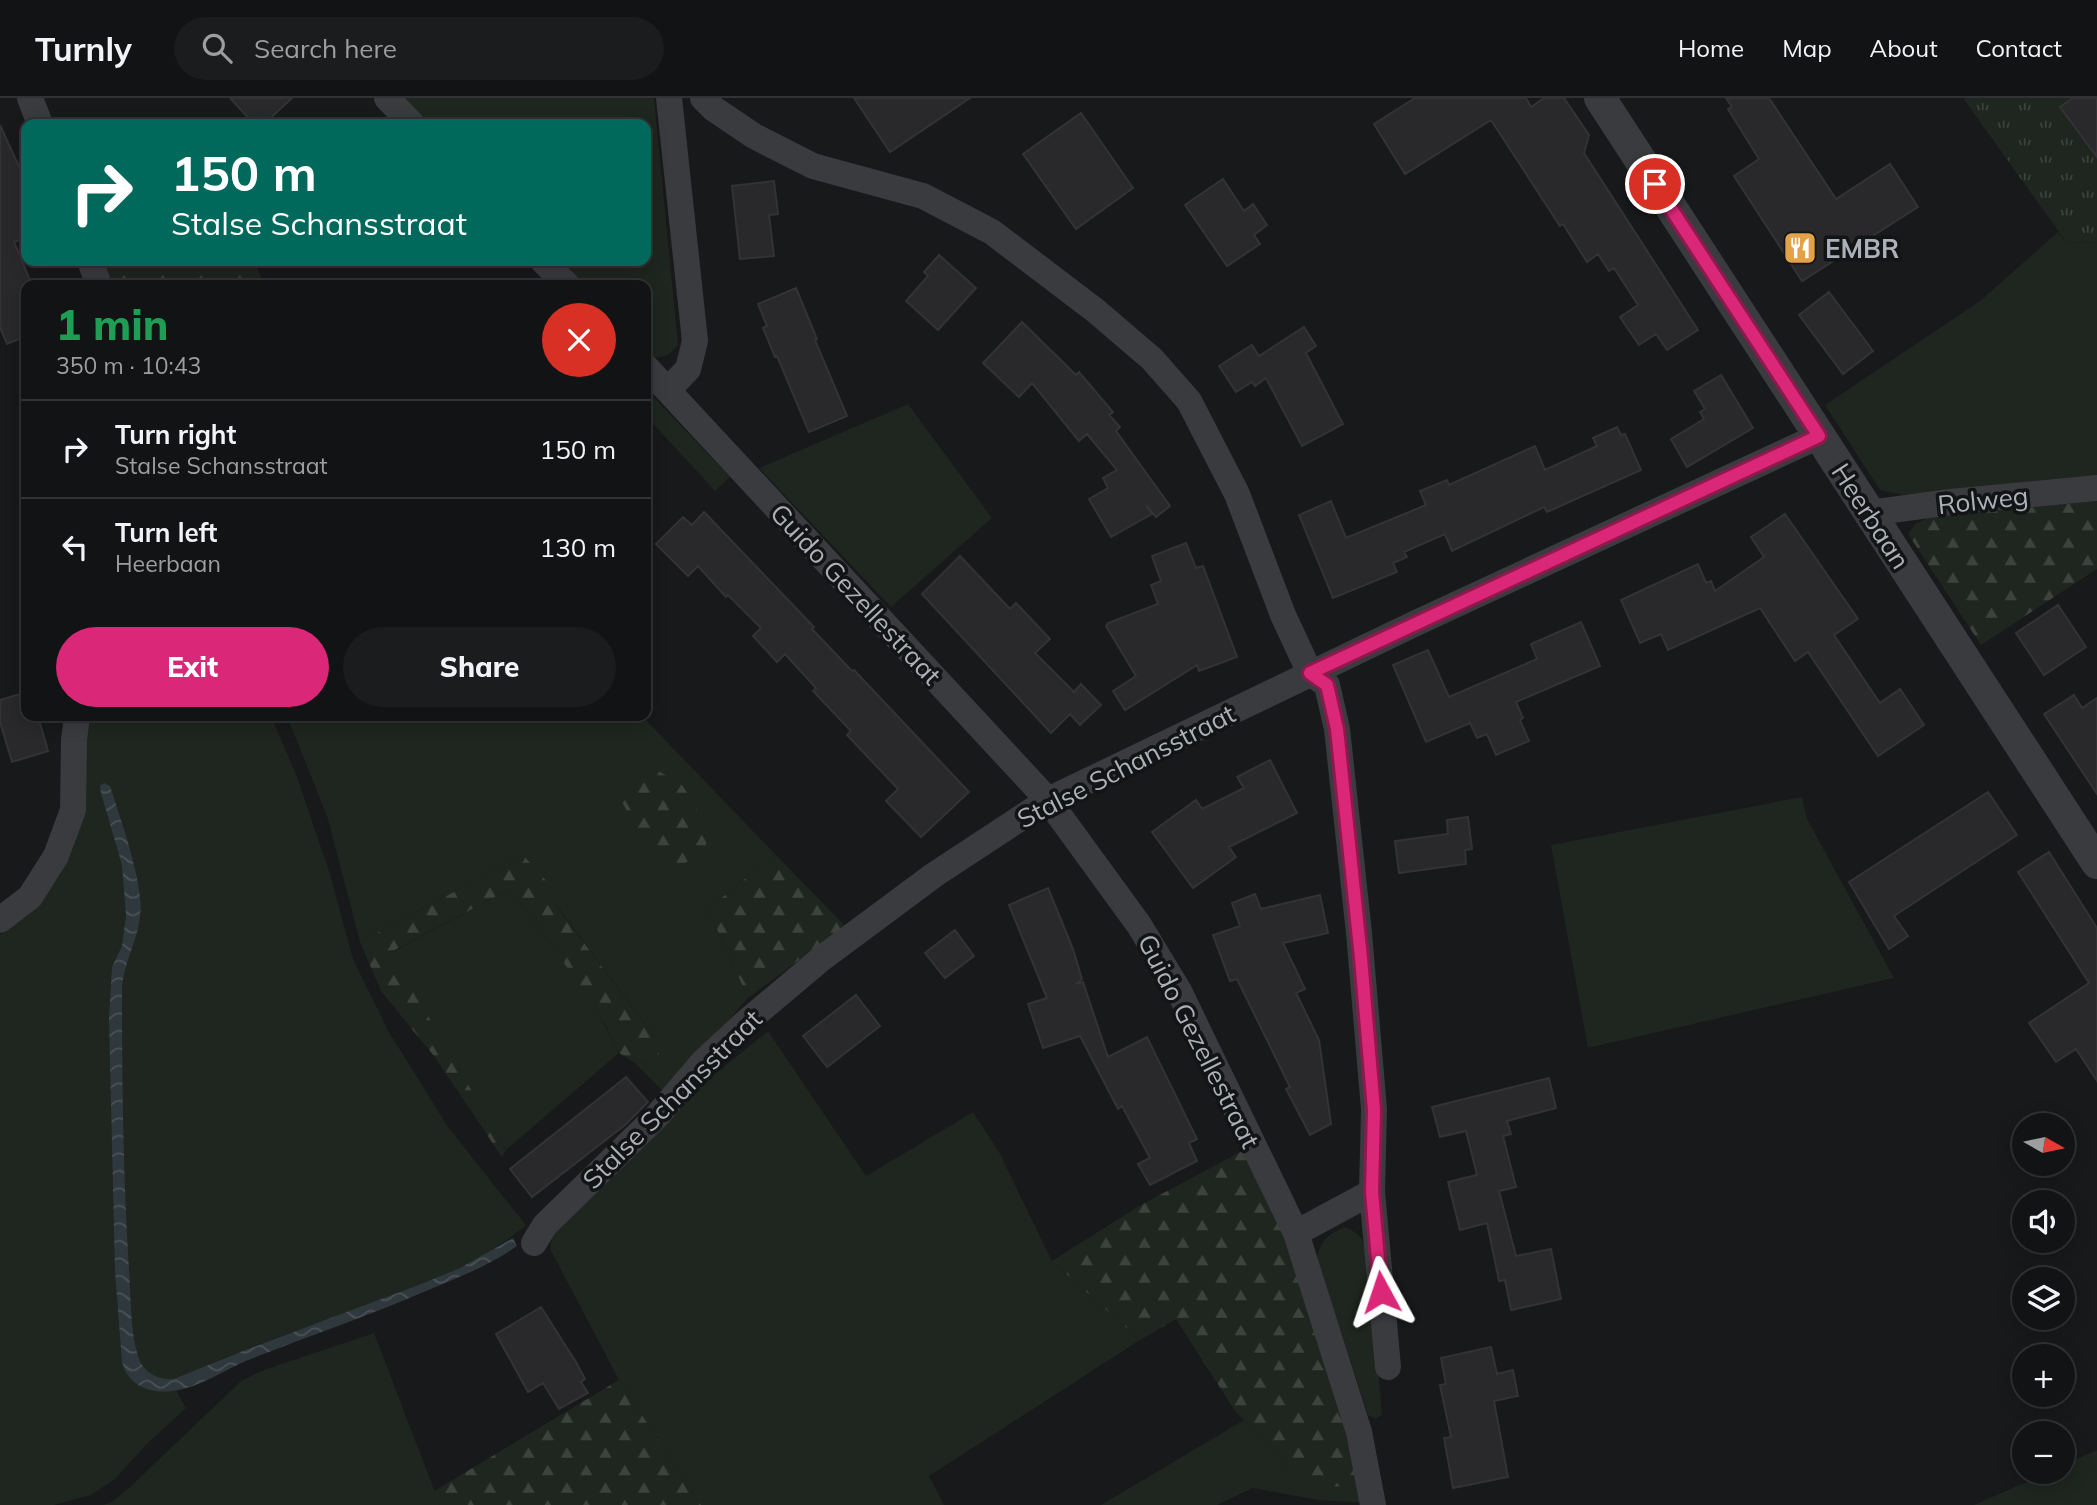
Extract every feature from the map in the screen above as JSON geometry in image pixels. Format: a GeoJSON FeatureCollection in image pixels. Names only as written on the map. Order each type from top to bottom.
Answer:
{"type":"FeatureCollection","features":[{"type":"Feature","properties":{"kind":"street"},"geometry":{"type":"LineString","coordinates":[[30,98],[38,119]]}},
{"type":"Feature","properties":{"kind":"street"},"geometry":{"type":"LineString","coordinates":[[387,98],[407,119]]}},
{"type":"Feature","properties":{"kind":"street"},"geometry":{"type":"LineString","coordinates":[[668,390],[688,369],[695,341],[669,98]]}},
{"type":"Feature","properties":{"kind":"street"},"geometry":{"type":"LineString","coordinates":[[704,98],[714,109],[754,136],[813,166],[923,196],[992,232],[1096,311],[1152,359],[1189,401],[1237,494],[1283,615],[1310,673],[1327,685],[1337,729],[1359,933],[1374,1110],[1372,1192],[1388,1367]]}},
{"type":"Feature","properties":{"kind":"street","name":"Heerbaan"},"geometry":{"type":"LineString","coordinates":[[1600,98],[2097,863]]}},
{"type":"Feature","properties":{"kind":"street"},"geometry":{"type":"LineString","coordinates":[[548,266],[562,280]]}},
{"type":"Feature","properties":{"kind":"street","name":"Guido Gezellestraat"},"geometry":{"type":"LineString","coordinates":[[651,373],[1048,800],[1139,925],[1179,991],[1296,1233],[1359,1432],[1373,1505]]}},
{"type":"Feature","properties":{"kind":"street","name":"Stalse Schansstraat"},"geometry":{"type":"LineString","coordinates":[[534,1243],[545,1225],[657,1116],[705,1061],[754,1015],[821,959],[934,875],[1048,800],[1310,673],[1819,436]]}},
{"type":"Feature","properties":{"kind":"street","name":"Rolweg"},"geometry":{"type":"LineString","coordinates":[[1870,513],[1950,502],[2097,488]]}},
{"type":"Feature","properties":{"kind":"street"},"geometry":{"type":"LineString","coordinates":[[0,920],[30,897],[56,856],[73,810],[76,721]]}},
{"type":"Feature","properties":{"kind":"street"},"geometry":{"type":"LineString","coordinates":[[1296,1233],[1372,1192]]}},
{"type":"Feature","properties":{"kind":"green space"},"geometry":{"type":"Polygon","coordinates":[[[404,98],[654,98],[678,345],[675,349],[667,355],[651,356],[651,280],[576,280],[563,266],[651,266],[651,119],[424,119],[404,98]]]}},
{"type":"Feature","properties":{"kind":"green space"},"geometry":{"type":"Polygon","coordinates":[[[1963,98],[2097,98],[2097,242],[2067,243],[1963,98]]]}},
{"type":"Feature","properties":{"kind":"green space"},"geometry":{"type":"Polygon","coordinates":[[[2058,232],[2067,243],[2097,242],[2097,475],[1904,495],[1880,490],[1825,405],[1980,301],[2058,232]]]}},
{"type":"Feature","properties":{"kind":"green space"},"geometry":{"type":"Polygon","coordinates":[[[104,266],[256,266],[262,280],[110,280],[104,266]]]}},
{"type":"Feature","properties":{"kind":"green space"},"geometry":{"type":"Polygon","coordinates":[[[651,394],[730,477],[715,491],[651,421],[651,394]]]}},
{"type":"Feature","properties":{"kind":"green space"},"geometry":{"type":"Polygon","coordinates":[[[908,404],[992,518],[891,607],[759,468],[908,404]]]}},
{"type":"Feature","properties":{"kind":"green space"},"geometry":{"type":"Polygon","coordinates":[[[2097,501],[2097,569],[1981,645],[1908,534],[1915,524],[1931,517],[2097,501]]]}},
{"type":"Feature","properties":{"kind":"green space"},"geometry":{"type":"Polygon","coordinates":[[[87,721],[273,721],[297,777],[330,874],[353,959],[389,1032],[448,1127],[526,1225],[478,1258],[450,1273],[175,1379],[176,1390],[186,1408],[146,1445],[115,1479],[91,1495],[54,1505],[0,1505],[0,935],[30,911],[51,887],[66,863],[76,839],[85,784],[87,721]]]}},
{"type":"Feature","properties":{"kind":"green space"},"geometry":{"type":"Polygon","coordinates":[[[289,721],[647,721],[775,854],[708,909],[748,998],[663,1091],[635,1063],[649,1062],[657,1040],[554,902],[523,855],[360,942],[327,816],[289,721]]]}},
{"type":"Feature","properties":{"kind":"green space"},"geometry":{"type":"Polygon","coordinates":[[[655,769],[682,785],[706,827],[706,848],[683,865],[662,861],[644,842],[616,791],[646,770],[655,769]]]}},
{"type":"Feature","properties":{"kind":"green space"},"geometry":{"type":"Polygon","coordinates":[[[1802,797],[1807,819],[1894,978],[1588,1048],[1551,845],[1802,797]]]}},
{"type":"Feature","properties":{"kind":"green space"},"geometry":{"type":"Polygon","coordinates":[[[775,854],[845,926],[748,998],[708,909],[775,854]]]}},
{"type":"Feature","properties":{"kind":"green space"},"geometry":{"type":"Polygon","coordinates":[[[523,855],[559,895],[554,903],[657,1040],[659,1054],[649,1062],[635,1063],[619,1053],[606,1026],[550,942],[510,889],[391,952],[506,1150],[502,1157],[434,1056],[381,991],[360,942],[523,855]]]}},
{"type":"Feature","properties":{"kind":"green space"},"geometry":{"type":"Polygon","coordinates":[[[510,889],[582,989],[619,1053],[506,1150],[390,953],[510,889]]]}},
{"type":"Feature","properties":{"kind":"green space"},"geometry":{"type":"Polygon","coordinates":[[[768,1031],[866,1176],[973,1112],[999,1152],[1052,1261],[1140,1340],[929,1476],[944,1505],[701,1505],[619,1380],[550,1249],[554,1230],[684,1099],[768,1031]]]}},
{"type":"Feature","properties":{"kind":"green space"},"geometry":{"type":"Polygon","coordinates":[[[1248,1148],[1297,1272],[1360,1486],[1320,1487],[1306,1483],[1289,1472],[1276,1454],[1235,1411],[1176,1319],[1140,1340],[1052,1261],[1139,1206],[1248,1148]]]}},
{"type":"Feature","properties":{"kind":"green space"},"geometry":{"type":"Polygon","coordinates":[[[1345,1227],[1361,1238],[1369,1256],[1382,1415],[1375,1419],[1368,1415],[1317,1258],[1326,1238],[1345,1227]]]}},
{"type":"Feature","properties":{"kind":"green space"},"geometry":{"type":"Polygon","coordinates":[[[374,1333],[440,1505],[102,1505],[110,1503],[129,1488],[241,1381],[261,1371],[374,1333]]]}},
{"type":"Feature","properties":{"kind":"green space"},"geometry":{"type":"Polygon","coordinates":[[[619,1380],[701,1505],[440,1505],[434,1491],[619,1380]]]}},
{"type":"Feature","properties":{"kind":"green space"},"geometry":{"type":"Polygon","coordinates":[[[1244,1420],[1289,1472],[1360,1486],[1363,1503],[1318,1500],[1253,1488],[1217,1505],[1101,1505],[1244,1420]]]}},
{"type":"Feature","properties":{"kind":"green space"},"geometry":{"type":"Polygon","coordinates":[[[2097,1450],[2097,1505],[1974,1505],[2022,1484],[2075,1484],[2075,1460],[2097,1450]]]}},
{"type":"Feature","properties":{"kind":"water"},"geometry":{"type":"Polygon","coordinates":[[[104,783],[110,786],[125,833],[141,904],[138,926],[122,985],[122,1056],[125,1199],[132,1319],[135,1345],[145,1369],[156,1377],[174,1379],[424,1283],[460,1268],[513,1238],[517,1246],[461,1276],[251,1359],[192,1386],[172,1391],[155,1391],[141,1386],[129,1377],[122,1362],[115,1271],[109,1018],[112,967],[122,946],[126,916],[122,865],[101,793],[100,786],[104,783]]]}},
{"type":"Feature","properties":{"kind":"building"},"geometry":{"type":"Polygon","coordinates":[[[230,98],[292,98],[269,119],[249,119],[230,98]]]}},
{"type":"Feature","properties":{"kind":"building"},"geometry":{"type":"Polygon","coordinates":[[[854,98],[970,98],[890,152],[854,98]]]}},
{"type":"Feature","properties":{"kind":"building"},"geometry":{"type":"Polygon","coordinates":[[[1415,98],[1526,98],[1531,107],[1544,98],[1564,98],[1589,135],[1584,153],[1698,330],[1667,350],[1656,334],[1639,345],[1620,317],[1638,305],[1614,268],[1609,271],[1598,254],[1587,262],[1563,224],[1560,226],[1491,120],[1405,174],[1374,124],[1415,98]]]}},
{"type":"Feature","properties":{"kind":"building"},"geometry":{"type":"Polygon","coordinates":[[[1726,98],[1769,98],[1836,199],[1890,164],[1918,207],[1802,281],[1734,176],[1759,159],[1728,109],[1732,107],[1726,98]]]}},
{"type":"Feature","properties":{"kind":"building"},"geometry":{"type":"Polygon","coordinates":[[[2073,98],[2097,98],[2097,157],[2060,107],[2073,98]]]}},
{"type":"Feature","properties":{"kind":"building"},"geometry":{"type":"Polygon","coordinates":[[[1081,113],[1133,188],[1076,229],[1023,154],[1081,113]]]}},
{"type":"Feature","properties":{"kind":"building"},"geometry":{"type":"Polygon","coordinates":[[[0,125],[21,171],[21,239],[14,242],[21,266],[24,266],[30,280],[21,280],[21,338],[7,344],[0,327],[0,125]]]}},
{"type":"Feature","properties":{"kind":"building"},"geometry":{"type":"Polygon","coordinates":[[[1223,179],[1244,211],[1253,204],[1267,225],[1254,235],[1260,244],[1227,266],[1185,205],[1223,179]]]}},
{"type":"Feature","properties":{"kind":"building"},"geometry":{"type":"Polygon","coordinates":[[[774,181],[778,214],[769,215],[774,256],[740,259],[732,186],[774,181]]]}},
{"type":"Feature","properties":{"kind":"building"},"geometry":{"type":"Polygon","coordinates":[[[939,255],[976,288],[938,330],[906,301],[928,276],[924,272],[939,255]]]}},
{"type":"Feature","properties":{"kind":"building"},"geometry":{"type":"Polygon","coordinates":[[[796,288],[847,416],[809,432],[763,328],[767,326],[758,304],[796,288]]]}},
{"type":"Feature","properties":{"kind":"building"},"geometry":{"type":"Polygon","coordinates":[[[1829,292],[1873,351],[1843,374],[1799,315],[1829,292]]]}},
{"type":"Feature","properties":{"kind":"building"},"geometry":{"type":"Polygon","coordinates":[[[1022,322],[1076,375],[1079,372],[1113,412],[1109,415],[1120,427],[1116,431],[1170,506],[1156,517],[1146,505],[1152,514],[1111,537],[1089,499],[1108,488],[1103,478],[1117,470],[1087,434],[1079,441],[1032,383],[1019,397],[983,363],[1022,322]]]}},
{"type":"Feature","properties":{"kind":"building"},"geometry":{"type":"Polygon","coordinates":[[[1304,327],[1316,346],[1306,353],[1343,424],[1302,446],[1266,378],[1255,386],[1252,382],[1236,392],[1219,366],[1252,345],[1259,356],[1304,327]]]}},
{"type":"Feature","properties":{"kind":"building"},"geometry":{"type":"Polygon","coordinates":[[[1721,375],[1753,428],[1687,467],[1671,439],[1704,419],[1700,412],[1705,409],[1694,391],[1721,375]]]}},
{"type":"Feature","properties":{"kind":"building"},"geometry":{"type":"Polygon","coordinates":[[[1617,427],[1621,435],[1625,434],[1641,470],[1547,512],[1544,507],[1452,551],[1445,534],[1404,552],[1407,557],[1393,563],[1397,572],[1333,598],[1299,515],[1331,501],[1346,538],[1426,505],[1420,491],[1447,480],[1449,485],[1535,446],[1545,470],[1597,446],[1593,438],[1617,427]]]}},
{"type":"Feature","properties":{"kind":"building"},"geometry":{"type":"Polygon","coordinates":[[[704,512],[969,792],[921,837],[886,801],[898,789],[847,735],[851,731],[813,691],[816,688],[785,654],[777,662],[753,636],[761,628],[728,595],[726,597],[698,566],[688,576],[656,544],[683,517],[692,525],[704,512]]]}},
{"type":"Feature","properties":{"kind":"building"},"geometry":{"type":"Polygon","coordinates":[[[1785,514],[1858,619],[1834,635],[1880,703],[1900,689],[1924,725],[1878,756],[1808,652],[1795,661],[1760,608],[1668,650],[1661,634],[1640,643],[1621,600],[1698,564],[1706,583],[1711,581],[1715,591],[1764,557],[1751,537],[1785,514]]]}},
{"type":"Feature","properties":{"kind":"building"},"geometry":{"type":"Polygon","coordinates":[[[1186,543],[1196,568],[1203,566],[1237,657],[1199,671],[1197,665],[1125,710],[1113,691],[1136,676],[1106,626],[1158,604],[1151,585],[1161,581],[1152,556],[1186,543]]]}},
{"type":"Feature","properties":{"kind":"building"},"geometry":{"type":"Polygon","coordinates":[[[960,556],[1010,609],[1016,603],[1050,639],[1035,653],[1074,692],[1081,684],[1101,705],[1080,725],[1070,714],[1051,733],[922,594],[960,556]]]}},
{"type":"Feature","properties":{"kind":"building"},"geometry":{"type":"Polygon","coordinates":[[[2058,605],[2086,647],[2044,675],[2016,633],[2058,605]]]}},
{"type":"Feature","properties":{"kind":"building"},"geometry":{"type":"Polygon","coordinates":[[[1581,622],[1600,666],[1516,702],[1529,741],[1496,755],[1487,734],[1477,738],[1470,723],[1426,742],[1393,665],[1428,650],[1449,697],[1537,659],[1531,644],[1581,622]]]}},
{"type":"Feature","properties":{"kind":"building"},"geometry":{"type":"Polygon","coordinates":[[[21,694],[21,721],[39,721],[48,751],[12,762],[0,722],[0,700],[21,694]]]}},
{"type":"Feature","properties":{"kind":"building"},"geometry":{"type":"Polygon","coordinates":[[[2074,695],[2082,708],[2097,698],[2097,794],[2044,714],[2074,695]]]}},
{"type":"Feature","properties":{"kind":"building"},"geometry":{"type":"Polygon","coordinates":[[[1270,760],[1297,813],[1229,847],[1236,857],[1193,888],[1152,832],[1196,800],[1202,809],[1244,788],[1237,777],[1270,760]]]}},
{"type":"Feature","properties":{"kind":"building"},"geometry":{"type":"Polygon","coordinates":[[[1988,792],[2017,835],[1894,916],[1908,936],[1889,949],[1849,882],[1988,792]]]}},
{"type":"Feature","properties":{"kind":"building"},"geometry":{"type":"Polygon","coordinates":[[[1468,817],[1472,849],[1465,850],[1466,864],[1399,873],[1395,841],[1448,834],[1447,820],[1468,817]]]}},
{"type":"Feature","properties":{"kind":"building"},"geometry":{"type":"Polygon","coordinates":[[[2049,852],[2097,928],[2097,1081],[2076,1049],[2056,1062],[2029,1023],[2089,983],[2018,872],[2049,852]]]}},
{"type":"Feature","properties":{"kind":"building"},"geometry":{"type":"Polygon","coordinates":[[[1048,888],[1082,979],[1076,984],[1083,982],[1108,1057],[1147,1037],[1197,1139],[1189,1143],[1197,1161],[1150,1185],[1138,1164],[1150,1158],[1122,1106],[1118,1109],[1080,1036],[1043,1048],[1028,1004],[1047,998],[1009,905],[1048,888]]]}},
{"type":"Feature","properties":{"kind":"building"},"geometry":{"type":"Polygon","coordinates":[[[1255,894],[1261,909],[1320,895],[1328,933],[1283,943],[1305,989],[1296,993],[1319,1040],[1331,1124],[1310,1135],[1286,1089],[1290,1087],[1237,979],[1230,981],[1213,935],[1240,926],[1232,903],[1255,894]]]}},
{"type":"Feature","properties":{"kind":"building"},"geometry":{"type":"Polygon","coordinates":[[[955,930],[974,956],[945,978],[925,953],[955,930]]]}},
{"type":"Feature","properties":{"kind":"building"},"geometry":{"type":"Polygon","coordinates":[[[856,995],[880,1026],[827,1067],[803,1036],[856,995]]]}},
{"type":"Feature","properties":{"kind":"building"},"geometry":{"type":"Polygon","coordinates":[[[626,1077],[648,1102],[625,1125],[532,1197],[510,1169],[626,1077]]]}},
{"type":"Feature","properties":{"kind":"building"},"geometry":{"type":"Polygon","coordinates":[[[1549,1078],[1556,1108],[1507,1121],[1511,1134],[1503,1136],[1516,1187],[1499,1191],[1516,1256],[1551,1249],[1561,1299],[1511,1310],[1505,1280],[1499,1281],[1487,1223],[1460,1230],[1448,1182],[1477,1175],[1466,1131],[1440,1137],[1432,1107],[1549,1078]]]}},
{"type":"Feature","properties":{"kind":"building"},"geometry":{"type":"Polygon","coordinates":[[[541,1307],[576,1362],[585,1379],[581,1382],[588,1393],[559,1409],[543,1383],[528,1392],[496,1334],[541,1307]]]}},
{"type":"Feature","properties":{"kind":"building"},"geometry":{"type":"Polygon","coordinates":[[[1491,1347],[1497,1374],[1513,1370],[1518,1396],[1494,1401],[1508,1477],[1453,1488],[1444,1438],[1451,1437],[1440,1385],[1446,1384],[1441,1358],[1491,1347]]]}},
{"type":"Feature","properties":{"kind":"place","name":"EMBR"},"geometry":{"type":"Point","coordinates":[1800,248]}},
{"type":"Feature","properties":{"kind":"route"},"geometry":{"type":"LineString","coordinates":[[1381,1292],[1372,1192],[1374,1110],[1359,933],[1337,729],[1327,685],[1310,673],[1819,436],[1655,184]]}}]}
